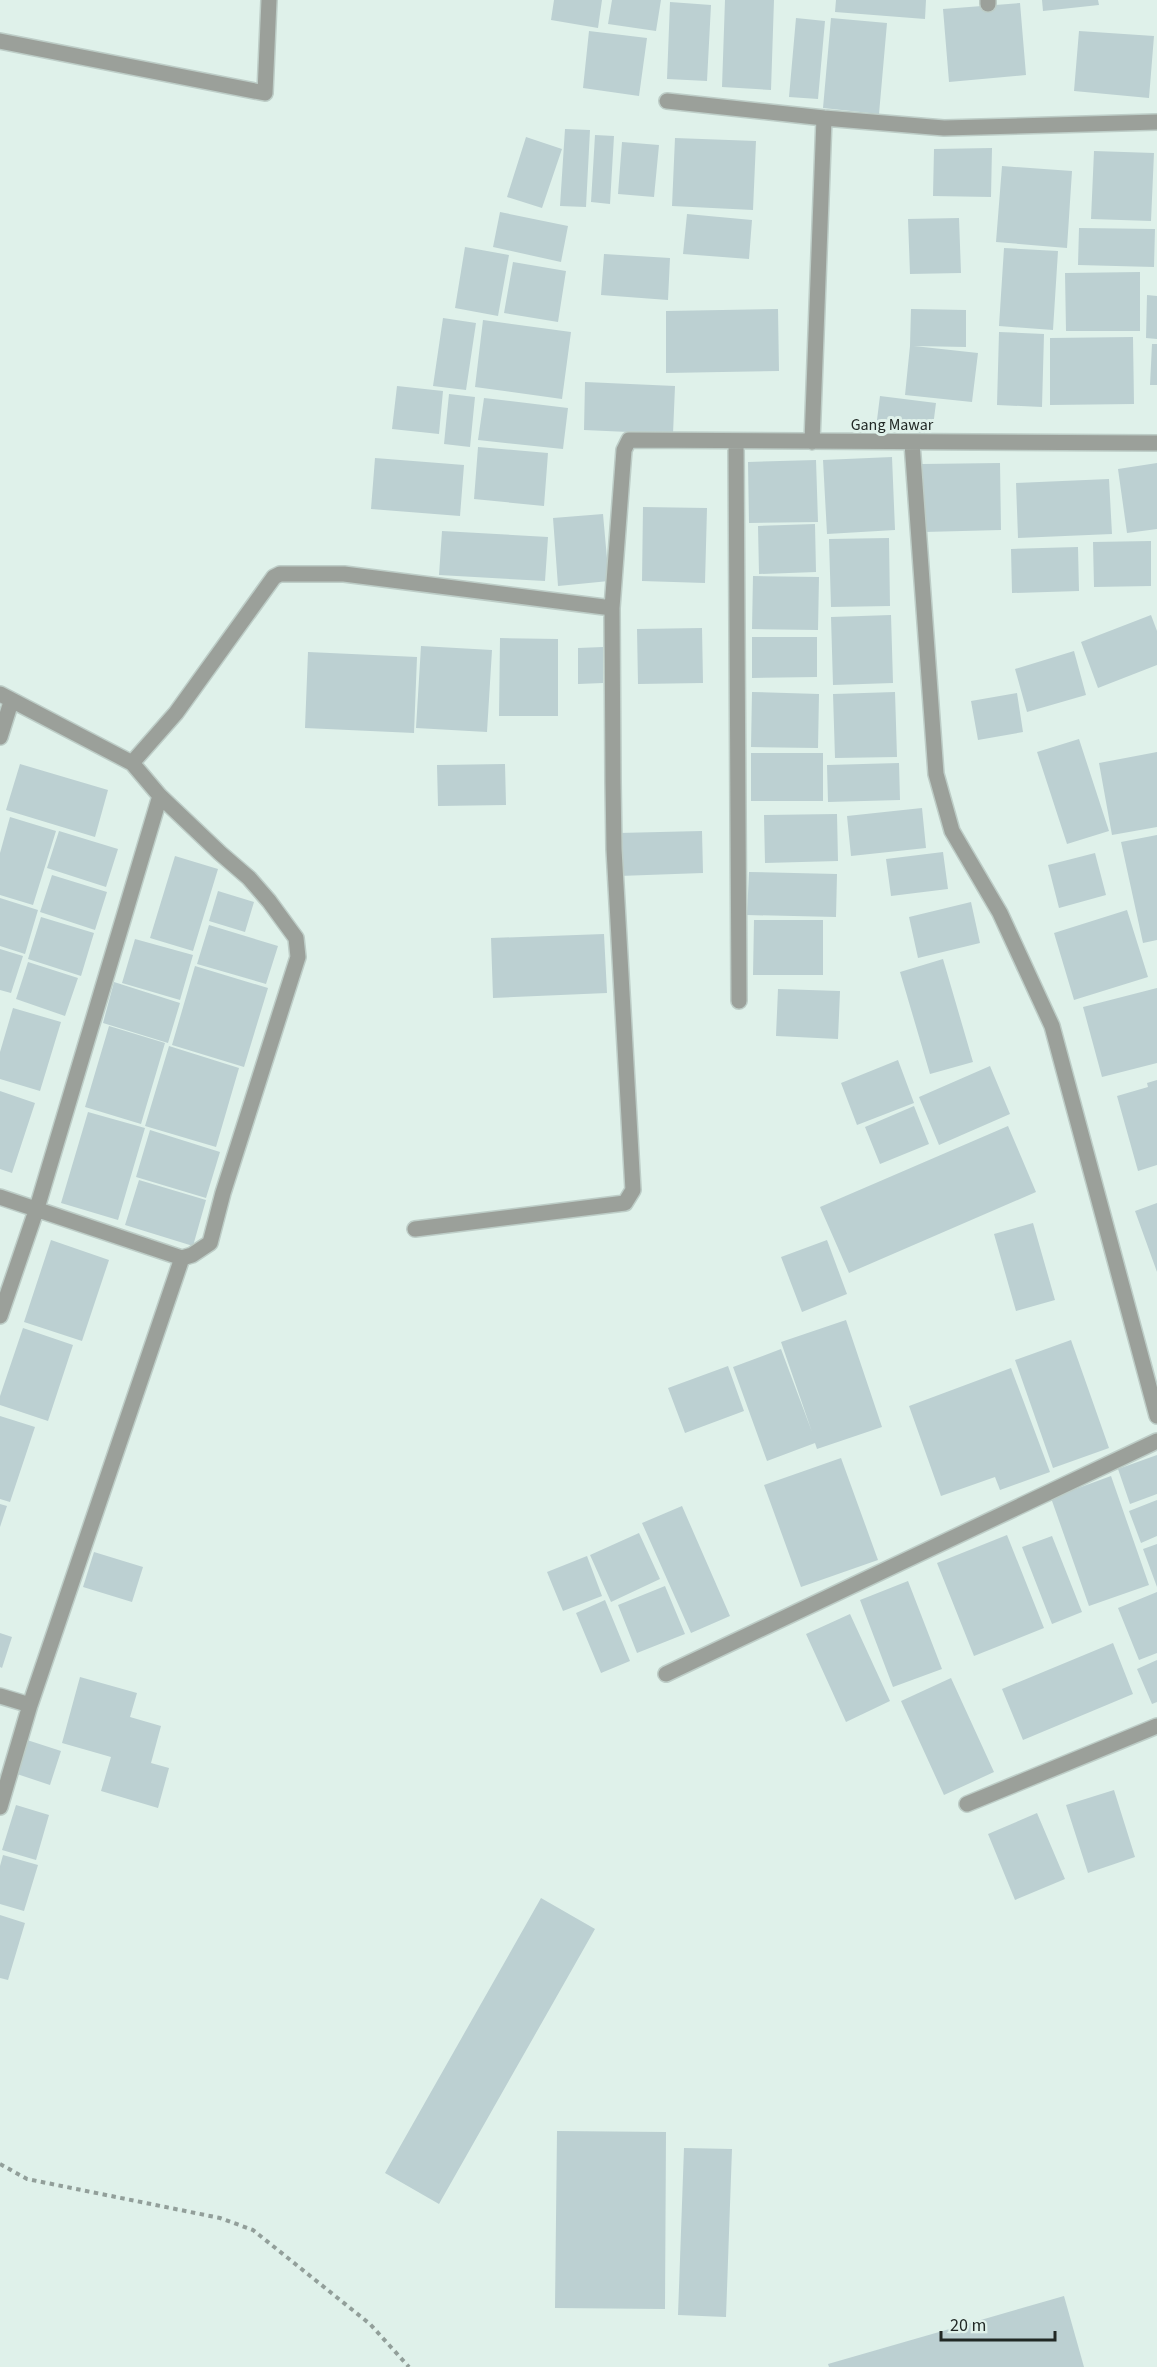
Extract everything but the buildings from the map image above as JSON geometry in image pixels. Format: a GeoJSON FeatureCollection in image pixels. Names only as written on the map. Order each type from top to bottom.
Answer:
{"type":"FeatureCollection","features":[{"type":"Feature","properties":{"kind":"street"},"geometry":{"type":"LineString","coordinates":[[0,41],[265,93],[269,0]]}},
{"type":"Feature","properties":{"kind":"street"},"geometry":{"type":"LineString","coordinates":[[667,101],[944,128],[1157,122]]}},
{"type":"Feature","properties":{"kind":"street"},"geometry":{"type":"LineString","coordinates":[[812,442],[824,118]]}},
{"type":"Feature","properties":{"kind":"street","name":"Gang Mawar"},"geometry":{"type":"LineString","coordinates":[[612,608],[625,446],[629,440],[1157,443]]}},
{"type":"Feature","properties":{"kind":"street"},"geometry":{"type":"LineString","coordinates":[[736,442],[739,1001]]}},
{"type":"Feature","properties":{"kind":"street"},"geometry":{"type":"LineString","coordinates":[[912,443],[936,774],[952,831],[1000,913],[1052,1026],[1157,1416]]}},
{"type":"Feature","properties":{"kind":"street"},"geometry":{"type":"LineString","coordinates":[[132,763],[176,713],[274,577],[280,574],[344,574],[612,608],[614,849],[633,1190],[625,1203],[415,1229]]}},
{"type":"Feature","properties":{"kind":"street"},"geometry":{"type":"LineString","coordinates":[[0,737],[5,698],[132,763],[160,796],[220,854],[249,878],[269,901],[296,938],[298,957],[223,1193],[210,1243],[192,1255],[182,1258],[0,1197]]}},
{"type":"Feature","properties":{"kind":"street"},"geometry":{"type":"LineString","coordinates":[[0,1316],[37,1208],[160,796]]}},
{"type":"Feature","properties":{"kind":"street"},"geometry":{"type":"LineString","coordinates":[[0,1807],[30,1705],[182,1258]]}},
{"type":"Feature","properties":{"kind":"street"},"geometry":{"type":"LineString","coordinates":[[666,1674],[1157,1441]]}},
{"type":"Feature","properties":{"kind":"street"},"geometry":{"type":"LineString","coordinates":[[0,1696],[30,1705]]}},
{"type":"Feature","properties":{"kind":"street"},"geometry":{"type":"LineString","coordinates":[[967,1804],[1157,1726]]}},
{"type":"Feature","properties":{"kind":"path"},"geometry":{"type":"LineString","coordinates":[[0,2164],[27,2178],[220,2218],[253,2230],[370,2324],[409,2367]]}}]}
